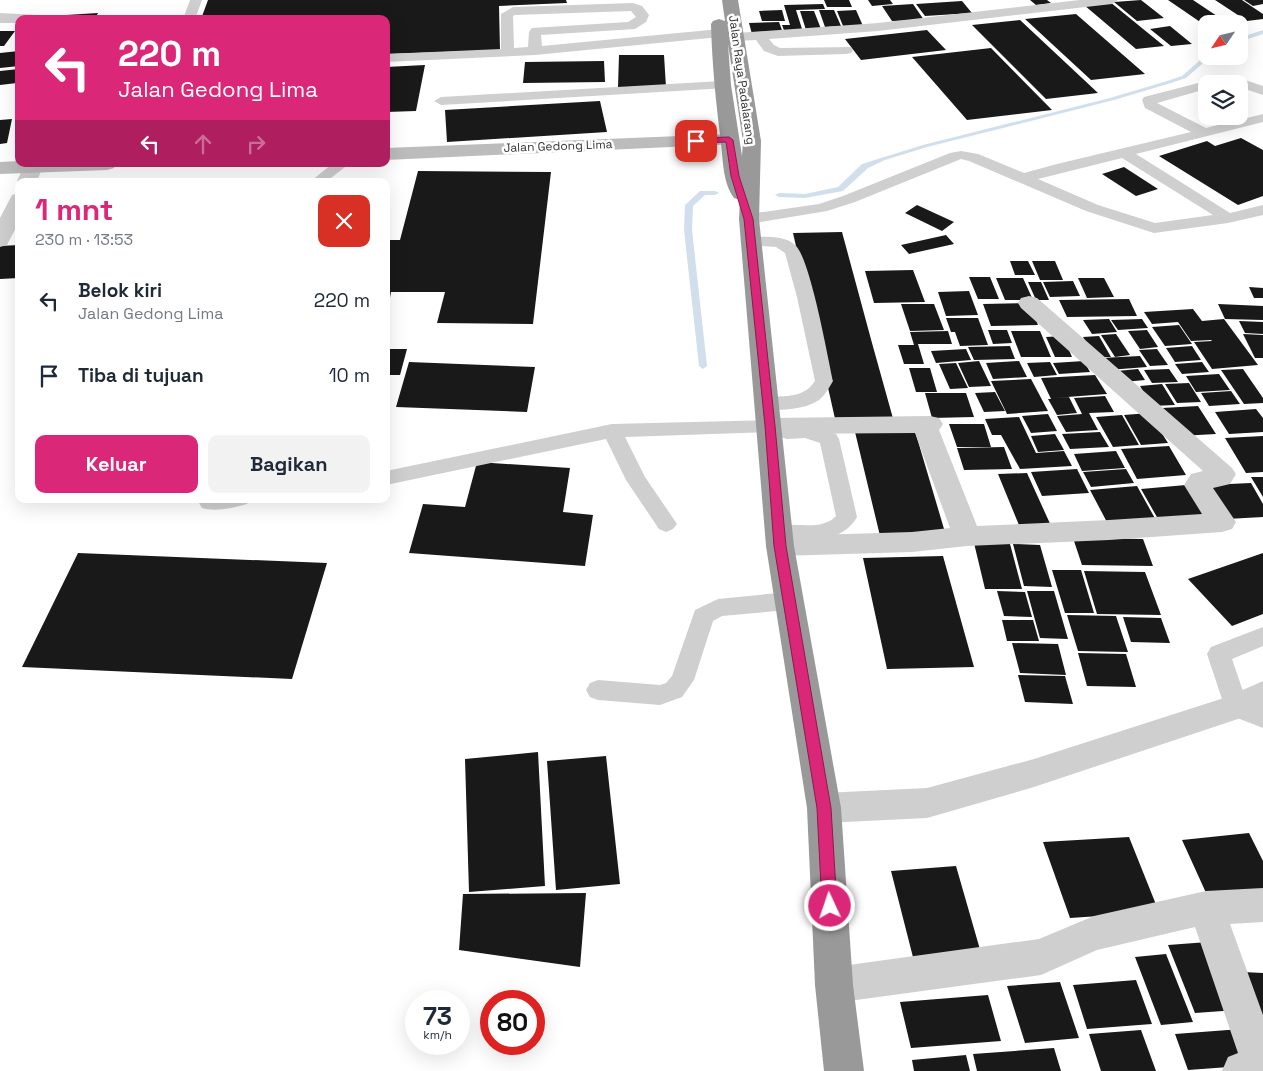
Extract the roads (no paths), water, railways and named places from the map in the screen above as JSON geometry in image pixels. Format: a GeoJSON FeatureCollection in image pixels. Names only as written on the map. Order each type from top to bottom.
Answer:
{"type":"FeatureCollection","features":[{"type":"Feature","properties":{"kind":"highway","name":"Jalan Raya Padalarang"},"geometry":{"type":"LineString","coordinates":[[716,0],[729,35],[752,141],[750,231],[779,539],[824,808],[834,985],[844,1071]]}},
{"type":"Feature","properties":{"kind":"highway","name":"Jalan Raya Padalarang"},"geometry":{"type":"LineString","coordinates":[[730,0],[729,35],[722,85],[735,176],[750,231]]}},
{"type":"Feature","properties":{"kind":"street"},"geometry":{"type":"LineString","coordinates":[[0,18],[15,18]]}},
{"type":"Feature","properties":{"kind":"street","name":"Jalan Gedong Lima"},"geometry":{"type":"LineString","coordinates":[[390,154],[729,140]]}},
{"type":"Feature","properties":{"kind":"street"},"geometry":{"type":"LineString","coordinates":[[0,168],[30,174],[83,167]]}},
{"type":"Feature","properties":{"kind":"street"},"geometry":{"type":"LineString","coordinates":[[0,241],[15,208]]}},
{"type":"Feature","properties":{"kind":"street"},"geometry":{"type":"LineString","coordinates":[[779,539],[912,542],[967,536],[1220,523],[1222,521],[1197,485],[1200,481],[1221,478],[1223,474],[1029,303]]}},
{"type":"Feature","properties":{"kind":"street"},"geometry":{"type":"LineString","coordinates":[[769,420],[929,427],[967,536]]}},
{"type":"Feature","properties":{"kind":"street"},"geometry":{"type":"LineString","coordinates":[[824,808],[928,802],[1034,773],[1254,706]]}},
{"type":"Feature","properties":{"kind":"street"},"geometry":{"type":"LineString","coordinates":[[834,985],[1041,957],[1094,933],[1206,908],[1263,905]]}},
{"type":"Feature","properties":{"kind":"street"},"geometry":{"type":"LineString","coordinates":[[1206,908],[1262,1062],[1255,1068],[1242,1071]]}},
{"type":"Feature","properties":{"kind":"lane"},"geometry":{"type":"LineString","coordinates":[[190,15],[196,0]]}},
{"type":"Feature","properties":{"kind":"lane"},"geometry":{"type":"LineString","coordinates":[[390,58],[535,51],[729,35],[760,36],[870,28],[1112,0]]}},
{"type":"Feature","properties":{"kind":"lane"},"geometry":{"type":"LineString","coordinates":[[508,52],[507,14],[514,11],[633,7],[638,9],[643,15],[642,19],[631,26],[537,30],[534,32],[535,51]]}},
{"type":"Feature","properties":{"kind":"lane"},"geometry":{"type":"LineString","coordinates":[[760,36],[769,48],[778,52],[846,50]]}},
{"type":"Feature","properties":{"kind":"lane"},"geometry":{"type":"LineString","coordinates":[[441,102],[722,85]]}},
{"type":"Feature","properties":{"kind":"lane"},"geometry":{"type":"LineString","coordinates":[[1248,85],[1263,90]]}},
{"type":"Feature","properties":{"kind":"lane"},"geometry":{"type":"LineString","coordinates":[[1198,88],[1148,100],[1150,104],[1204,133]]}},
{"type":"Feature","properties":{"kind":"lane"},"geometry":{"type":"LineString","coordinates":[[1022,179],[1062,167],[1263,118]]}},
{"type":"Feature","properties":{"kind":"lane"},"geometry":{"type":"LineString","coordinates":[[1124,153],[1228,218]]}},
{"type":"Feature","properties":{"kind":"lane"},"geometry":{"type":"LineString","coordinates":[[750,231],[849,199],[950,157],[961,155],[973,157],[1092,208],[1154,228],[1228,218],[1263,210]]}},
{"type":"Feature","properties":{"kind":"lane"},"geometry":{"type":"LineString","coordinates":[[322,178],[337,167]]}},
{"type":"Feature","properties":{"kind":"lane"},"geometry":{"type":"LineString","coordinates":[[750,231],[782,243],[793,252],[824,381],[819,391],[810,398],[798,402],[769,420]]}},
{"type":"Feature","properties":{"kind":"lane"},"geometry":{"type":"LineString","coordinates":[[390,477],[612,431],[769,420],[829,440],[847,517],[842,525],[829,531],[779,539]]}},
{"type":"Feature","properties":{"kind":"lane"},"geometry":{"type":"LineString","coordinates":[[612,431],[636,480],[666,524]]}},
{"type":"Feature","properties":{"kind":"lane"},"geometry":{"type":"LineString","coordinates":[[598,690],[660,696],[674,690],[682,680],[703,616],[718,608],[788,601]]}},
{"type":"Feature","properties":{"kind":"lane"},"geometry":{"type":"LineString","coordinates":[[1254,706],[1219,654],[1263,636]]}},
{"type":"Feature","properties":{"kind":"waterway"},"geometry":{"type":"LineString","coordinates":[[1248,37],[1263,32]]}},
{"type":"Feature","properties":{"kind":"waterway"},"geometry":{"type":"LineString","coordinates":[[779,195],[805,196],[840,189],[865,166],[883,159],[925,146],[1112,99],[1169,82],[1184,77],[1198,65]]}},
{"type":"Feature","properties":{"kind":"waterway"},"geometry":{"type":"LineString","coordinates":[[703,366],[688,230],[689,205],[703,193],[715,193]]}}]}
